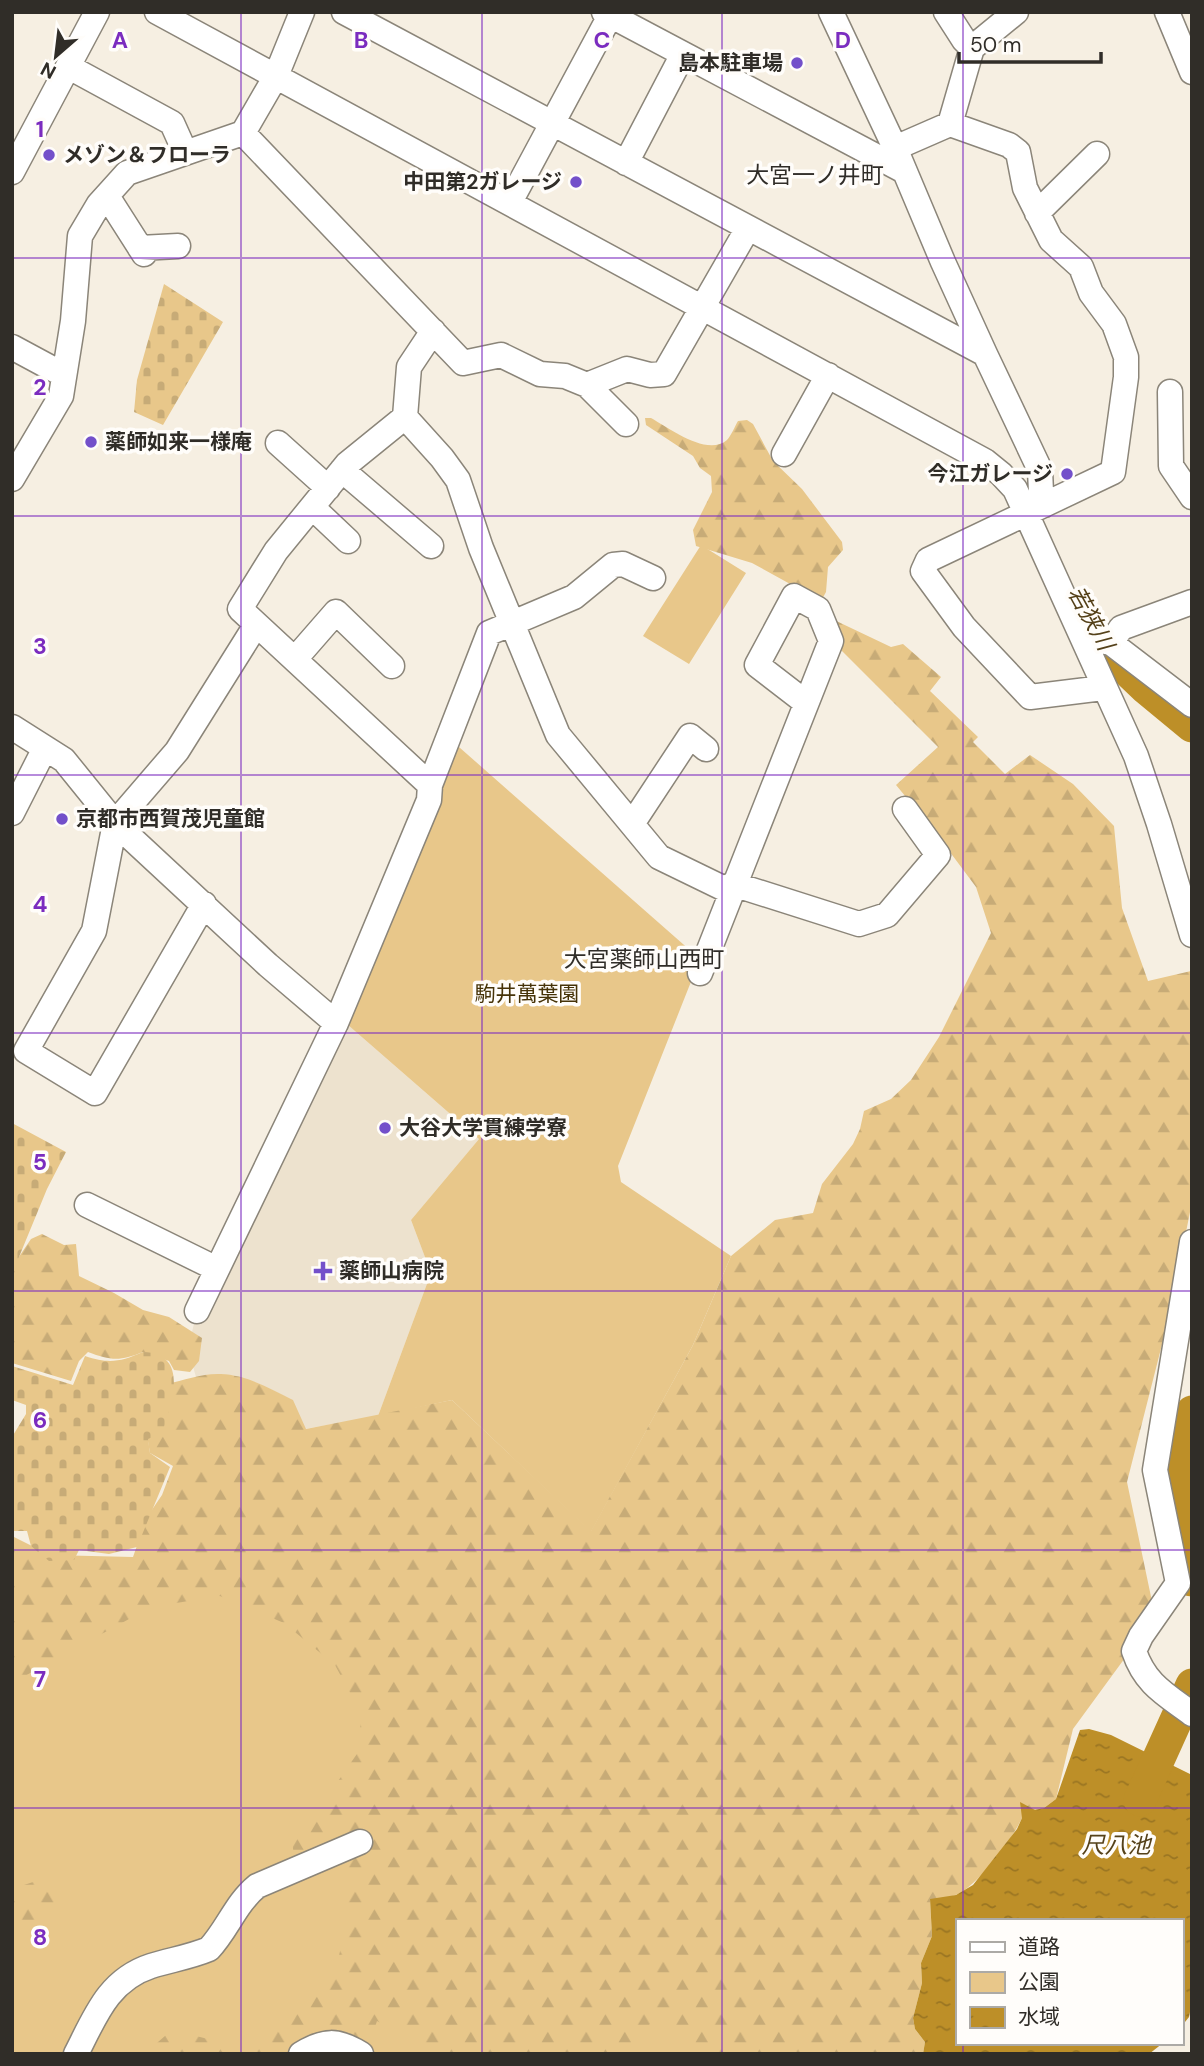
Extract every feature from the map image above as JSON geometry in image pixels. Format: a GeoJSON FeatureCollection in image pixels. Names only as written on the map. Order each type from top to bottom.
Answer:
{"type":"FeatureCollection","features":[{"type":"Feature","properties":{"kind":"street"},"geometry":{"type":"LineString","coordinates":[[15,161],[97,12]]}},
{"type":"Feature","properties":{"kind":"street"},"geometry":{"type":"LineString","coordinates":[[157,12],[828,375],[985,461],[1001,474],[1036,509],[1075,601],[1097,640],[1103,688],[1136,756],[1192,934]]}},
{"type":"Feature","properties":{"kind":"street"},"geometry":{"type":"LineString","coordinates":[[12,479],[61,396],[73,321],[80,236],[99,204],[127,173],[243,133],[276,75],[302,12]]}},
{"type":"Feature","properties":{"kind":"street"},"geometry":{"type":"LineString","coordinates":[[344,12],[985,354]]}},
{"type":"Feature","properties":{"kind":"street"},"geometry":{"type":"LineString","coordinates":[[831,12],[900,159],[985,354],[1041,470],[1041,492],[1036,509]]}},
{"type":"Feature","properties":{"kind":"street"},"geometry":{"type":"LineString","coordinates":[[946,12],[972,48]]}},
{"type":"Feature","properties":{"kind":"street"},"geometry":{"type":"LineString","coordinates":[[900,159],[950,124],[972,48],[1017,12]]}},
{"type":"Feature","properties":{"kind":"street"},"geometry":{"type":"LineString","coordinates":[[1167,12],[1192,72]]}},
{"type":"Feature","properties":{"kind":"street"},"geometry":{"type":"LineString","coordinates":[[510,202],[609,13],[683,54],[900,159]]}},
{"type":"Feature","properties":{"kind":"street"},"geometry":{"type":"LineString","coordinates":[[626,163],[683,54]]}},
{"type":"Feature","properties":{"kind":"street"},"geometry":{"type":"LineString","coordinates":[[69,67],[172,123],[185,152]]}},
{"type":"Feature","properties":{"kind":"street"},"geometry":{"type":"LineString","coordinates":[[950,124],[1009,145],[1018,152],[1025,188],[1051,240],[1082,267],[1091,293],[1114,324],[1126,357],[1126,367],[1113,472],[928,560],[923,570],[964,627],[1030,697],[1103,688]]}},
{"type":"Feature","properties":{"kind":"street"},"geometry":{"type":"LineString","coordinates":[[243,133],[463,363],[501,355],[540,374],[565,376],[587,385],[626,424]]}},
{"type":"Feature","properties":{"kind":"street"},"geometry":{"type":"LineString","coordinates":[[1037,212],[1097,154]]}},
{"type":"Feature","properties":{"kind":"street"},"geometry":{"type":"LineString","coordinates":[[107,195],[142,251],[178,246]]}},
{"type":"Feature","properties":{"kind":"street"},"geometry":{"type":"LineString","coordinates":[[587,385],[627,369],[650,375],[664,374],[748,228]]}},
{"type":"Feature","properties":{"kind":"street"},"geometry":{"type":"LineString","coordinates":[[430,785],[240,609],[276,551],[335,479],[405,417],[409,367],[433,331]]}},
{"type":"Feature","properties":{"kind":"street"},"geometry":{"type":"LineString","coordinates":[[12,347],[64,374]]}},
{"type":"Feature","properties":{"kind":"street"},"geometry":{"type":"LineString","coordinates":[[784,454],[828,375]]}},
{"type":"Feature","properties":{"kind":"street"},"geometry":{"type":"LineString","coordinates":[[1170,392],[1171,466],[1192,497]]}},
{"type":"Feature","properties":{"kind":"street"},"geometry":{"type":"LineString","coordinates":[[405,417],[458,480],[481,548],[558,734],[659,857],[732,888],[859,924],[887,915],[937,855],[905,809]]}},
{"type":"Feature","properties":{"kind":"street"},"geometry":{"type":"LineString","coordinates":[[278,443],[335,479],[431,547]]}},
{"type":"Feature","properties":{"kind":"street"},"geometry":{"type":"LineString","coordinates":[[312,507],[348,541]]}},
{"type":"Feature","properties":{"kind":"street"},"geometry":{"type":"LineString","coordinates":[[197,1311],[336,1023],[429,800],[430,785],[489,633],[574,597],[613,565],[623,564],[653,578]]}},
{"type":"Feature","properties":{"kind":"street"},"geometry":{"type":"LineString","coordinates":[[1097,640],[1121,628],[1192,602]]}},
{"type":"Feature","properties":{"kind":"street"},"geometry":{"type":"LineString","coordinates":[[295,659],[336,612],[392,666]]}},
{"type":"Feature","properties":{"kind":"street"},"geometry":{"type":"LineString","coordinates":[[204,904],[95,1093],[26,1051],[94,931],[115,823],[177,751],[256,625]]}},
{"type":"Feature","properties":{"kind":"street"},"geometry":{"type":"LineString","coordinates":[[1097,640],[1192,704]]}},
{"type":"Feature","properties":{"kind":"street"},"geometry":{"type":"LineString","coordinates":[[700,973],[805,702]]}},
{"type":"Feature","properties":{"kind":"street"},"geometry":{"type":"LineString","coordinates":[[12,727],[64,760],[115,823],[268,965],[336,1023]]}},
{"type":"Feature","properties":{"kind":"street"},"geometry":{"type":"LineString","coordinates":[[632,824],[690,736],[706,748]]}},
{"type":"Feature","properties":{"kind":"street"},"geometry":{"type":"LineString","coordinates":[[12,813],[46,748]]}},
{"type":"Feature","properties":{"kind":"street"},"geometry":{"type":"LineString","coordinates":[[87,1205],[217,1269]]}},
{"type":"Feature","properties":{"kind":"street"},"geometry":{"type":"LineString","coordinates":[[1192,1242],[1155,1470],[1178,1583],[1141,1636],[1134,1651],[1140,1669],[1151,1683],[1192,1714]]}},
{"type":"Feature","properties":{"kind":"street"},"geometry":{"type":"LineString","coordinates":[[76,2054],[100,2008],[114,1988],[130,1975],[209,1949],[248,1894],[257,1886],[360,1842]]}},
{"type":"Feature","properties":{"kind":"street"},"geometry":{"type":"LineString","coordinates":[[301,2054],[321,2043],[335,2042],[360,2054]]}},
{"type":"Feature","properties":{"kind":"shaded area","name":"薬師山病院"},"geometry":{"type":"Polygon","coordinates":[[[340,1018],[479,1139],[411,1220],[431,1273],[378,1416],[305,1429],[291,1399],[253,1381],[222,1374],[196,1377],[188,1349],[197,1311],[340,1018]]]}},
{"type":"Feature","properties":{"kind":"green space"},"geometry":{"type":"Polygon","coordinates":[[[164,284],[223,322],[163,425],[134,412],[137,380],[164,284]]]}},
{"type":"Feature","properties":{"kind":"green space"},"geometry":{"type":"Polygon","coordinates":[[[645,418],[651,418],[688,439],[709,445],[727,440],[738,421],[747,420],[753,424],[773,461],[802,489],[842,542],[843,550],[828,567],[826,592],[821,601],[752,563],[696,546],[693,530],[712,492],[711,476],[700,468],[693,456],[646,425],[645,418]]]}},
{"type":"Feature","properties":{"kind":"green space"},"geometry":{"type":"Polygon","coordinates":[[[701,545],[746,573],[689,664],[643,636],[701,545]]]}},
{"type":"Feature","properties":{"kind":"green space"},"geometry":{"type":"Polygon","coordinates":[[[830,618],[891,647],[903,644],[941,677],[930,691],[978,737],[973,742],[1005,774],[1030,755],[1073,784],[1114,826],[1122,908],[1148,981],[1191,971],[1192,1202],[1169,1317],[1127,1482],[1154,1611],[1141,1636],[1073,1729],[1056,1799],[1022,1818],[994,1860],[966,1889],[955,1895],[930,1900],[932,1936],[921,1963],[922,1983],[913,2018],[915,2029],[925,2042],[923,2054],[711,2054],[656,2015],[631,2052],[619,2054],[421,2054],[415,2043],[377,2021],[366,2054],[144,2054],[172,2030],[252,2050],[316,1997],[337,1963],[349,1917],[345,1871],[296,1879],[292,1838],[329,1794],[359,1751],[361,1713],[335,1665],[284,1623],[220,1596],[151,1607],[12,1683],[12,1536],[50,1555],[133,1557],[147,1517],[162,1495],[173,1466],[150,1453],[147,1436],[167,1384],[214,1374],[249,1380],[293,1400],[306,1429],[452,1400],[591,1531],[693,1345],[731,1256],[775,1220],[813,1213],[822,1184],[853,1144],[864,1111],[891,1099],[911,1080],[939,1037],[991,933],[976,887],[896,785],[938,747],[840,649],[830,618]]]}},
{"type":"Feature","properties":{"kind":"green space","name":"駒井萬葉園"},"geometry":{"type":"Polygon","coordinates":[[[451,740],[700,959],[618,1166],[621,1182],[731,1256],[693,1345],[591,1532],[452,1400],[378,1416],[431,1273],[411,1220],[479,1139],[340,1018],[451,740]]]}},
{"type":"Feature","properties":{"kind":"green space"},"geometry":{"type":"Polygon","coordinates":[[[12,1123],[66,1152],[47,1189],[12,1274],[12,1123]]]}},
{"type":"Feature","properties":{"kind":"green space"},"geometry":{"type":"Polygon","coordinates":[[[42,1234],[64,1245],[76,1244],[79,1276],[143,1310],[169,1317],[202,1338],[199,1361],[190,1372],[174,1370],[169,1361],[143,1352],[116,1359],[88,1352],[79,1361],[71,1381],[12,1363],[12,1267],[31,1239],[42,1234]]]}},
{"type":"Feature","properties":{"kind":"green space"},"geometry":{"type":"Polygon","coordinates":[[[143,1352],[158,1355],[167,1361],[174,1382],[162,1433],[148,1439],[150,1453],[170,1467],[137,1547],[109,1554],[79,1550],[74,1560],[49,1561],[31,1546],[27,1531],[12,1531],[12,1437],[26,1414],[26,1405],[12,1400],[12,1366],[73,1385],[85,1356],[114,1361],[143,1352]]]}},
{"type":"Feature","properties":{"kind":"green space"},"geometry":{"type":"Polygon","coordinates":[[[243,1580],[785,2054],[12,2054],[12,1671],[181,1591],[243,1580]]]}},
{"type":"Feature","properties":{"kind":"green space"},"geometry":{"type":"Polygon","coordinates":[[[39,1880],[76,1900],[12,1934],[12,1889],[39,1880]]]}},
{"type":"Feature","properties":{"kind":"water","name":"尺八池"},"geometry":{"type":"Polygon","coordinates":[[[1089,1729],[1111,1735],[1192,1775],[1192,2002],[1189,2017],[1183,2024],[1183,1919],[956,1919],[956,2045],[1160,2045],[1149,2054],[923,2054],[925,2042],[915,2029],[913,2018],[922,1983],[921,1963],[932,1936],[930,1899],[956,1895],[973,1885],[1017,1829],[1022,1818],[1020,1802],[1035,1810],[1044,1808],[1056,1799],[1080,1730],[1089,1729]]]}},
{"type":"Feature","properties":{"kind":"waterway","name":"若狭川"},"geometry":{"type":"LineString","coordinates":[[1102,646],[1146,688],[1192,726]]}},
{"type":"Feature","properties":{"kind":"waterway","name":"若狭川"},"geometry":{"type":"LineString","coordinates":[[1192,1412],[1175,1495],[1176,1516],[1192,1580]]}},
{"type":"Feature","properties":{"kind":"waterway","name":"若狭川"},"geometry":{"type":"LineString","coordinates":[[1140,1800],[1192,1685]]}},
{"type":"Feature","properties":{"kind":"place","name":"島本駐車場"},"geometry":{"type":"Point","coordinates":[797,63]}},
{"type":"Feature","properties":{"kind":"place","name":"メゾン＆フローラ"},"geometry":{"type":"Point","coordinates":[49,155]}},
{"type":"Feature","properties":{"kind":"place","name":"中田第2ガレージ"},"geometry":{"type":"Point","coordinates":[576,182]}},
{"type":"Feature","properties":{"kind":"place","name":"薬師如来一様庵"},"geometry":{"type":"Point","coordinates":[91,442]}},
{"type":"Feature","properties":{"kind":"place","name":"今江ガレージ"},"geometry":{"type":"Point","coordinates":[1067,474]}},
{"type":"Feature","properties":{"kind":"place","name":"京都市西賀茂児童館"},"geometry":{"type":"Point","coordinates":[62,819]}},
{"type":"Feature","properties":{"kind":"place","name":"大谷大学貫練学寮"},"geometry":{"type":"Point","coordinates":[385,1128]}},
{"type":"Feature","properties":{"kind":"place","name":"薬師山病院"},"geometry":{"type":"Point","coordinates":[323,1271]}},
{"type":"Feature","properties":{"kind":"district","name":"大宮一ノ井町"},"geometry":{"type":"Point","coordinates":[815,175]}},
{"type":"Feature","properties":{"kind":"district","name":"大宮薬師山西町"},"geometry":{"type":"Point","coordinates":[644,959]}}]}
